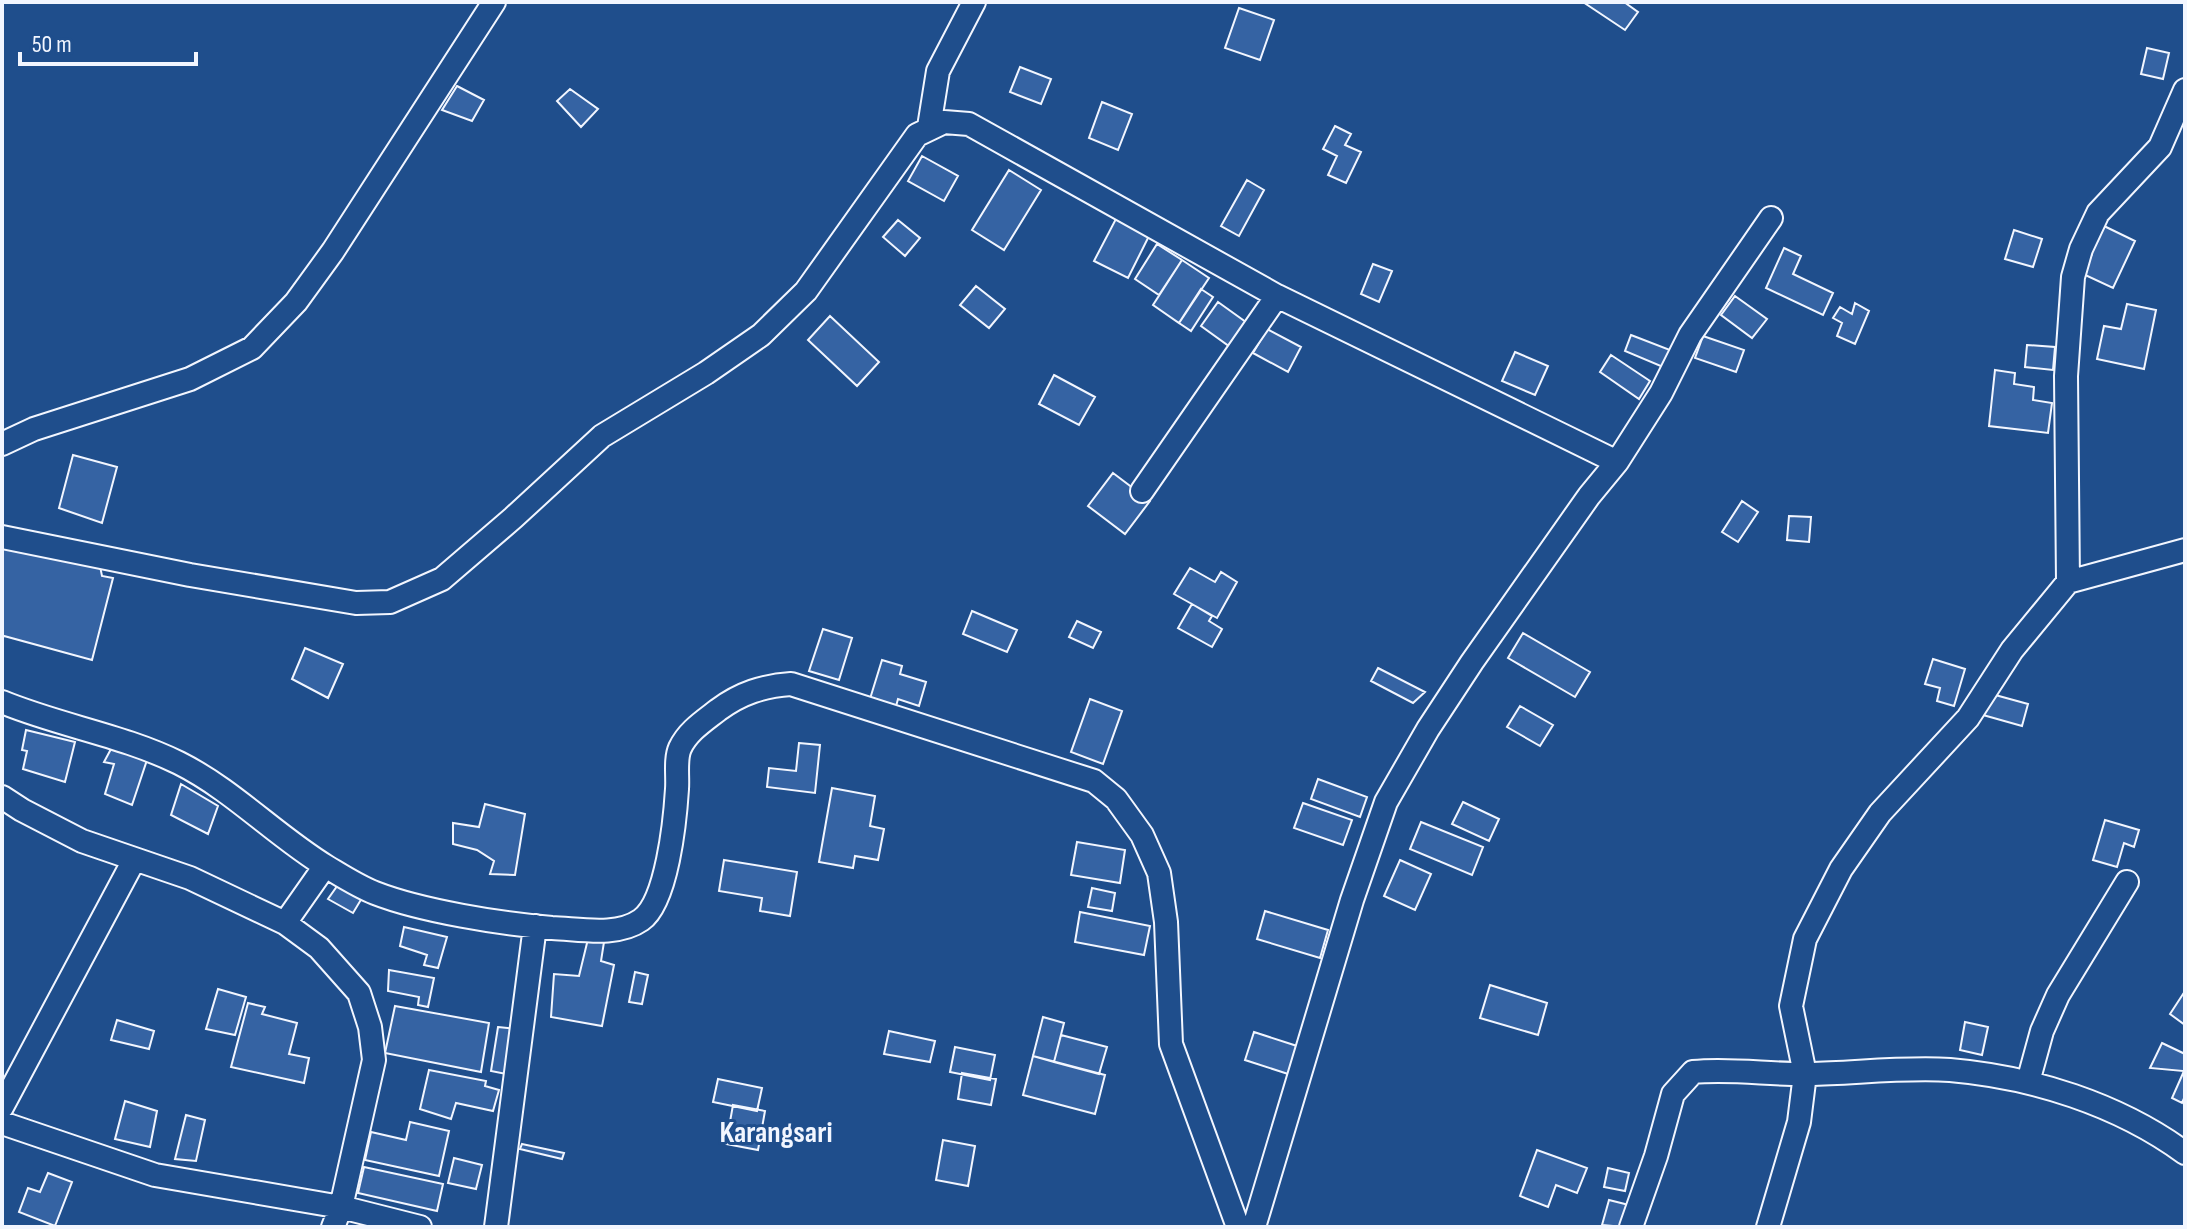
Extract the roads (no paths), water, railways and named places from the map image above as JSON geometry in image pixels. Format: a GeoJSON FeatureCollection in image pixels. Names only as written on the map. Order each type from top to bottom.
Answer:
{"type":"FeatureCollection","features":[{"type":"Feature","properties":{"kind":"street"},"geometry":{"type":"LineString","coordinates":[[2,444],[34,429],[190,379],[252,348],[296,302],[333,251],[494,2]]}},
{"type":"Feature","properties":{"kind":"street"},"geometry":{"type":"LineString","coordinates":[[929,127],[938,71],[974,2]]}},
{"type":"Feature","properties":{"kind":"street"},"geometry":{"type":"LineString","coordinates":[[2068,582],[2066,376],[2073,277],[2081,249],[2098,213],[2160,147],[2185,90]]}},
{"type":"Feature","properties":{"kind":"street"},"geometry":{"type":"LineString","coordinates":[[2,537],[190,575],[356,603],[390,602],[442,579],[602,436],[706,373],[761,335],[806,291],[917,135],[944,122],[969,124],[1277,296],[1617,462]]}},
{"type":"Feature","properties":{"kind":"street"},"geometry":{"type":"LineString","coordinates":[[1254,1227],[1352,900],[1386,802],[1428,729],[1472,662],[1589,496],[1617,462],[1661,393],[1690,335],[1771,218]]}},
{"type":"Feature","properties":{"kind":"street"},"geometry":{"type":"LineString","coordinates":[[1142,491],[1277,296]]}},
{"type":"Feature","properties":{"kind":"street"},"geometry":{"type":"LineString","coordinates":[[1768,1227],[1799,1122],[1805,1074],[1791,1006],[1805,939],[1841,869],[1880,813],[1968,718],[2012,650],[2068,582],[2185,550]]}},
{"type":"Feature","properties":{"kind":"street"},"geometry":{"type":"LineString","coordinates":[[2,702],[30,714],[126,741],[181,764],[325,866],[374,893],[433,909],[535,926],[595,931],[621,929],[639,922],[657,902],[675,817],[679,750],[689,733],[730,701],[768,686],[791,684],[1094,781],[1116,799],[1142,835],[1159,873],[1166,922],[1171,1044],[1238,1227]]}},
{"type":"Feature","properties":{"kind":"street"},"geometry":{"type":"LineString","coordinates":[[2,797],[131,867],[190,878],[285,923],[319,948],[359,993],[370,1027],[374,1060],[337,1217]]}},
{"type":"Feature","properties":{"kind":"street"},"geometry":{"type":"LineString","coordinates":[[285,923],[325,866]]}},
{"type":"Feature","properties":{"kind":"street"},"geometry":{"type":"LineString","coordinates":[[2,1107],[131,867]]}},
{"type":"Feature","properties":{"kind":"street"},"geometry":{"type":"LineString","coordinates":[[2028,1082],[2042,1031],[2058,995],[2127,882]]}},
{"type":"Feature","properties":{"kind":"street"},"geometry":{"type":"LineString","coordinates":[[496,1227],[535,926]]}},
{"type":"Feature","properties":{"kind":"street"},"geometry":{"type":"LineString","coordinates":[[1631,1227],[1656,1156],[1673,1094],[1693,1072],[1805,1074],[1949,1070],[2028,1082],[2111,1111],[2161,1135],[2185,1153]]}},
{"type":"Feature","properties":{"kind":"street"},"geometry":{"type":"LineString","coordinates":[[2,1123],[155,1175],[337,1217],[420,1227]]}},
{"type":"Feature","properties":{"kind":"district","name":"Karangsari"},"geometry":{"type":"Point","coordinates":[776,1132]}}]}
